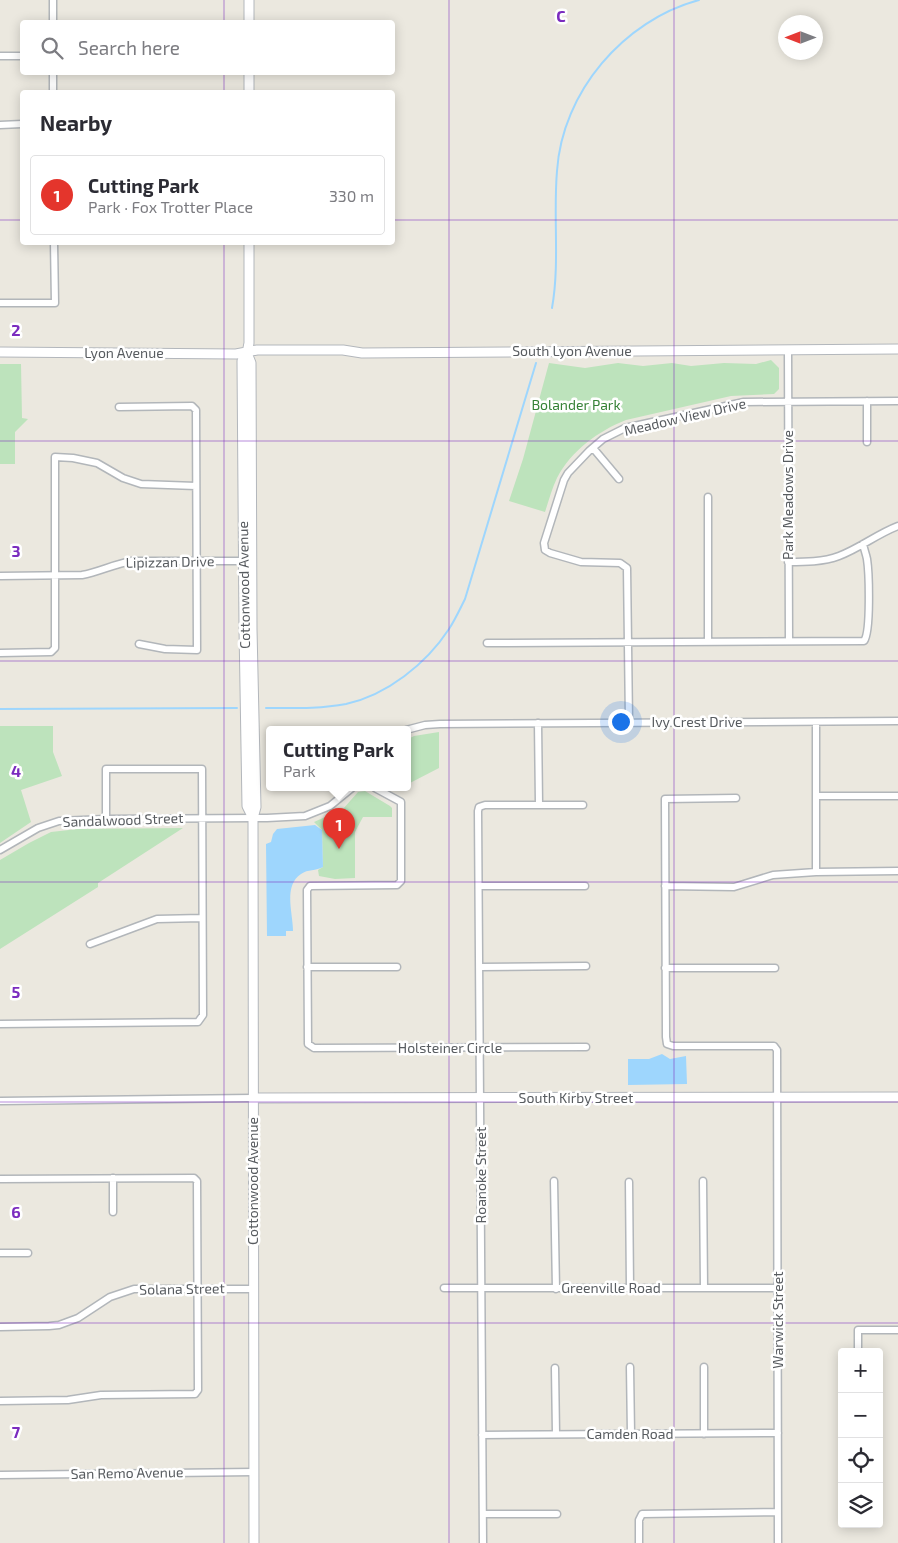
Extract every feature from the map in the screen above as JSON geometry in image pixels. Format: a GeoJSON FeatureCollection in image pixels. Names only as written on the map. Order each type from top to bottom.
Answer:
{"type":"FeatureCollection","features":[{"type":"Feature","properties":{"kind":"street"},"geometry":{"type":"LineString","coordinates":[[53,0],[53,20]]}},
{"type":"Feature","properties":{"kind":"street"},"geometry":{"type":"LineString","coordinates":[[248,0],[249,20]]}},
{"type":"Feature","properties":{"kind":"street"},"geometry":{"type":"LineString","coordinates":[[0,56],[20,56]]}},
{"type":"Feature","properties":{"kind":"street"},"geometry":{"type":"LineString","coordinates":[[53,75],[53,90]]}},
{"type":"Feature","properties":{"kind":"street"},"geometry":{"type":"LineString","coordinates":[[249,75],[249,90]]}},
{"type":"Feature","properties":{"kind":"street"},"geometry":{"type":"LineString","coordinates":[[0,125],[20,124]]}},
{"type":"Feature","properties":{"kind":"street"},"geometry":{"type":"LineString","coordinates":[[0,303],[55,302],[54,245]]}},
{"type":"Feature","properties":{"kind":"street","name":"Cottonwood Avenue"},"geometry":{"type":"LineString","coordinates":[[249,245],[249,344],[247,353],[251,362],[247,806],[252,818],[254,1543]]}},
{"type":"Feature","properties":{"kind":"street","name":"South Lyon Avenue"},"geometry":{"type":"LineString","coordinates":[[247,353],[257,350],[343,350],[362,353],[898,349]]}},
{"type":"Feature","properties":{"kind":"street","name":"Park Meadows Drive"},"geometry":{"type":"LineString","coordinates":[[788,350],[789,641]]}},
{"type":"Feature","properties":{"kind":"street","name":"Lyon Avenue"},"geometry":{"type":"LineString","coordinates":[[0,352],[247,353]]}},
{"type":"Feature","properties":{"kind":"street"},"geometry":{"type":"LineString","coordinates":[[866,442],[867,401]]}},
{"type":"Feature","properties":{"kind":"street","name":"Meadow View Drive"},"geometry":{"type":"LineString","coordinates":[[629,642],[628,572],[626,566],[620,563],[581,562],[550,554],[545,550],[544,543],[564,480],[581,458],[613,434],[626,428],[744,402],[898,401]]}},
{"type":"Feature","properties":{"kind":"street"},"geometry":{"type":"LineString","coordinates":[[119,407],[192,406],[196,410],[197,650],[165,649],[139,644]]}},
{"type":"Feature","properties":{"kind":"street"},"geometry":{"type":"LineString","coordinates":[[593,448],[619,480]]}},
{"type":"Feature","properties":{"kind":"street"},"geometry":{"type":"LineString","coordinates":[[0,653],[51,652],[55,648],[55,457],[73,458],[97,463],[123,478],[141,484],[196,486]]}},
{"type":"Feature","properties":{"kind":"street"},"geometry":{"type":"LineString","coordinates":[[708,497],[708,641]]}},
{"type":"Feature","properties":{"kind":"street"},"geometry":{"type":"LineString","coordinates":[[788,562],[826,560],[838,557],[886,530],[898,526]]}},
{"type":"Feature","properties":{"kind":"street"},"geometry":{"type":"LineString","coordinates":[[487,643],[861,641],[866,639],[868,602],[867,567],[863,544]]}},
{"type":"Feature","properties":{"kind":"street","name":"Lipizzan Drive"},"geometry":{"type":"LineString","coordinates":[[0,576],[92,574],[114,565],[132,561],[248,561]]}},
{"type":"Feature","properties":{"kind":"street"},"geometry":{"type":"LineString","coordinates":[[629,642],[629,722]]}},
{"type":"Feature","properties":{"kind":"street","name":"Ivy Crest Drive"},"geometry":{"type":"LineString","coordinates":[[411,729],[440,724],[898,721]]}},
{"type":"Feature","properties":{"kind":"street"},"geometry":{"type":"LineString","coordinates":[[816,722],[816,872]]}},
{"type":"Feature","properties":{"kind":"street"},"geometry":{"type":"LineString","coordinates":[[538,723],[539,804],[583,805]]}},
{"type":"Feature","properties":{"kind":"street"},"geometry":{"type":"LineString","coordinates":[[0,1024],[198,1022],[201,1020],[203,1015],[202,768],[106,769],[106,819]]}},
{"type":"Feature","properties":{"kind":"street"},"geometry":{"type":"LineString","coordinates":[[252,818],[305,816],[330,806],[348,791]]}},
{"type":"Feature","properties":{"kind":"street"},"geometry":{"type":"LineString","coordinates":[[381,791],[401,802],[401,882],[397,885],[310,886],[308,890],[307,967],[397,967]]}},
{"type":"Feature","properties":{"kind":"street"},"geometry":{"type":"LineString","coordinates":[[816,796],[898,796]]}},
{"type":"Feature","properties":{"kind":"street"},"geometry":{"type":"LineString","coordinates":[[736,798],[665,799],[665,968],[775,968]]}},
{"type":"Feature","properties":{"kind":"street","name":"Roanoke Street"},"geometry":{"type":"LineString","coordinates":[[483,1543],[479,807],[485,805],[539,804]]}},
{"type":"Feature","properties":{"kind":"street","name":"Sandalwood Street"},"geometry":{"type":"LineString","coordinates":[[0,850],[28,833],[48,824],[72,820],[252,818]]}},
{"type":"Feature","properties":{"kind":"street"},"geometry":{"type":"LineString","coordinates":[[665,886],[734,887],[773,875],[816,872],[898,871]]}},
{"type":"Feature","properties":{"kind":"street"},"geometry":{"type":"LineString","coordinates":[[479,886],[585,886]]}},
{"type":"Feature","properties":{"kind":"street"},"geometry":{"type":"LineString","coordinates":[[90,944],[158,918],[202,918]]}},
{"type":"Feature","properties":{"kind":"street"},"geometry":{"type":"LineString","coordinates":[[480,967],[586,966]]}},
{"type":"Feature","properties":{"kind":"street","name":"Holsteiner Circle"},"geometry":{"type":"LineString","coordinates":[[307,967],[308,1044],[314,1048],[586,1047]]}},
{"type":"Feature","properties":{"kind":"street","name":"Warwick Street"},"geometry":{"type":"LineString","coordinates":[[665,968],[667,1044],[673,1046],[774,1046],[777,1050],[778,1543]]}},
{"type":"Feature","properties":{"kind":"street","name":"South Kirby Street"},"geometry":{"type":"LineString","coordinates":[[253,1098],[898,1097]]}},
{"type":"Feature","properties":{"kind":"street"},"geometry":{"type":"LineString","coordinates":[[0,1101],[253,1098]]}},
{"type":"Feature","properties":{"kind":"street"},"geometry":{"type":"LineString","coordinates":[[113,1178],[113,1212]]}},
{"type":"Feature","properties":{"kind":"street"},"geometry":{"type":"LineString","coordinates":[[0,1179],[194,1178],[197,1181],[198,1390],[195,1394],[101,1395],[68,1400],[0,1401]]}},
{"type":"Feature","properties":{"kind":"street"},"geometry":{"type":"LineString","coordinates":[[554,1181],[556,1289]]}},
{"type":"Feature","properties":{"kind":"street"},"geometry":{"type":"LineString","coordinates":[[703,1181],[704,1288]]}},
{"type":"Feature","properties":{"kind":"street"},"geometry":{"type":"LineString","coordinates":[[629,1182],[630,1288]]}},
{"type":"Feature","properties":{"kind":"street"},"geometry":{"type":"LineString","coordinates":[[0,1253],[28,1253]]}},
{"type":"Feature","properties":{"kind":"street","name":"Solana Street"},"geometry":{"type":"LineString","coordinates":[[0,1327],[59,1325],[78,1318],[102,1301],[126,1291],[144,1288],[253,1289]]}},
{"type":"Feature","properties":{"kind":"street","name":"Greenville Road"},"geometry":{"type":"LineString","coordinates":[[444,1288],[778,1288]]}},
{"type":"Feature","properties":{"kind":"street"},"geometry":{"type":"LineString","coordinates":[[858,1348],[858,1330],[898,1330]]}},
{"type":"Feature","properties":{"kind":"street"},"geometry":{"type":"LineString","coordinates":[[704,1367],[704,1434]]}},
{"type":"Feature","properties":{"kind":"street"},"geometry":{"type":"LineString","coordinates":[[555,1368],[556,1434]]}},
{"type":"Feature","properties":{"kind":"street"},"geometry":{"type":"LineString","coordinates":[[630,1368],[630,1434]]}},
{"type":"Feature","properties":{"kind":"street","name":"Camden Road"},"geometry":{"type":"LineString","coordinates":[[482,1435],[778,1434]]}},
{"type":"Feature","properties":{"kind":"street","name":"San Remo Avenue"},"geometry":{"type":"LineString","coordinates":[[0,1475],[254,1472]]}},
{"type":"Feature","properties":{"kind":"street"},"geometry":{"type":"LineString","coordinates":[[639,1543],[640,1515],[645,1513],[777,1512]]}},
{"type":"Feature","properties":{"kind":"street"},"geometry":{"type":"LineString","coordinates":[[484,1514],[556,1514]]}},
{"type":"Feature","properties":{"kind":"green space","name":"Bolander Park"},"geometry":{"type":"Polygon","coordinates":[[[771,360],[779,368],[779,389],[774,394],[731,396],[626,420],[596,436],[570,459],[557,478],[545,512],[509,501],[523,459],[549,363],[585,368],[618,363],[643,366],[672,363],[691,366],[724,363],[756,364],[771,360]]]}},
{"type":"Feature","properties":{"kind":"green space"},"geometry":{"type":"Polygon","coordinates":[[[0,364],[21,364],[22,418],[28,419],[15,432],[15,464],[0,464],[0,364]]]}},
{"type":"Feature","properties":{"kind":"green space"},"geometry":{"type":"Polygon","coordinates":[[[0,726],[53,726],[53,752],[62,776],[21,790],[31,822],[0,843],[0,726]]]}},
{"type":"Feature","properties":{"kind":"green space"},"geometry":{"type":"Polygon","coordinates":[[[439,732],[439,768],[411,782],[411,738],[439,732]]]}},
{"type":"Feature","properties":{"kind":"green space"},"geometry":{"type":"Polygon","coordinates":[[[365,791],[390,806],[392,808],[392,817],[363,817],[355,832],[355,878],[335,879],[319,876],[318,870],[323,867],[322,830],[314,822],[343,809],[358,792],[365,791]]]}},
{"type":"Feature","properties":{"kind":"green space"},"geometry":{"type":"Polygon","coordinates":[[[183,828],[98,883],[98,887],[0,949],[0,860],[51,832],[78,829],[183,828]]]}},
{"type":"Feature","properties":{"kind":"water"},"geometry":{"type":"Polygon","coordinates":[[[315,825],[322,830],[323,867],[306,871],[295,879],[292,885],[290,900],[293,931],[286,931],[286,936],[267,936],[266,844],[271,842],[273,834],[277,829],[315,825]]]}},
{"type":"Feature","properties":{"kind":"water"},"geometry":{"type":"Polygon","coordinates":[[[662,1054],[670,1059],[686,1056],[687,1084],[628,1085],[628,1059],[649,1059],[662,1054]]]}},
{"type":"Feature","properties":{"kind":"waterway"},"geometry":{"type":"LineString","coordinates":[[552,308],[556,274],[557,171],[561,142],[571,114],[584,87],[602,63],[622,42],[646,24],[672,10],[699,0]]}},
{"type":"Feature","properties":{"kind":"waterway"},"geometry":{"type":"LineString","coordinates":[[266,708],[326,707],[361,700],[391,686],[417,666],[440,642],[465,599],[536,363]]}},
{"type":"Feature","properties":{"kind":"waterway"},"geometry":{"type":"LineString","coordinates":[[0,709],[237,708]]}},
{"type":"Feature","properties":{"kind":"place","name":"Cutting Park"},"geometry":{"type":"Point","coordinates":[339,849]}}]}
